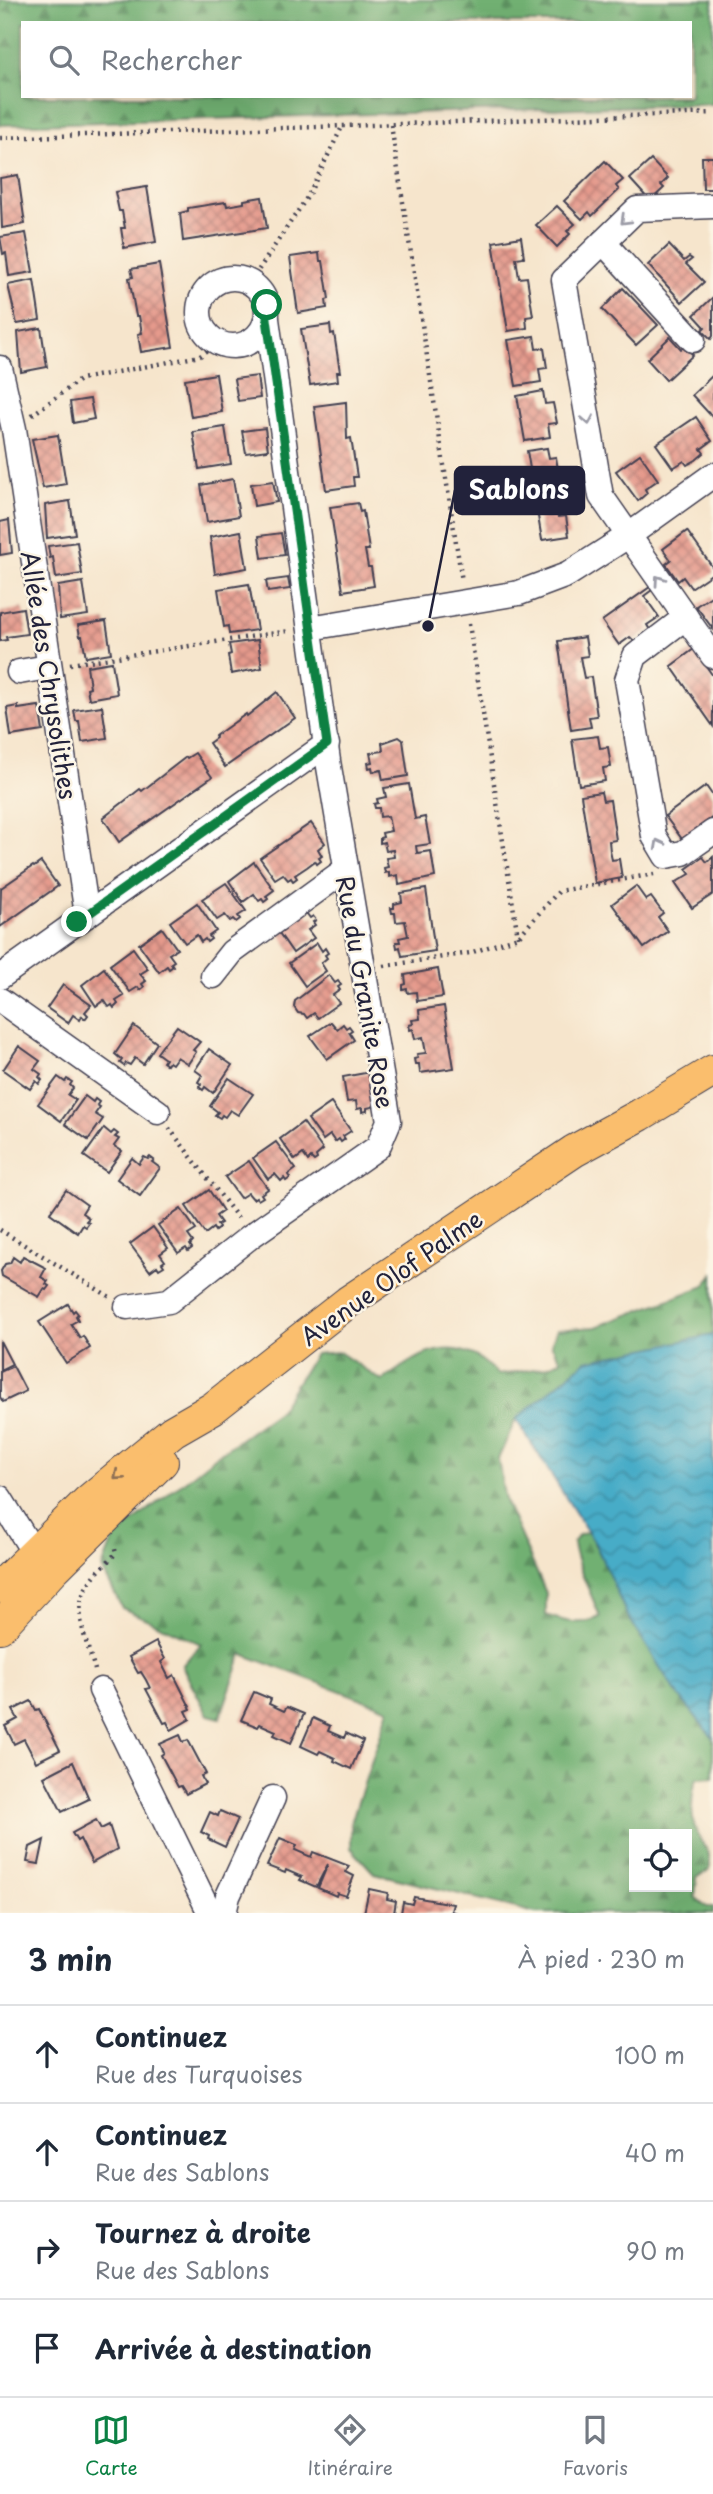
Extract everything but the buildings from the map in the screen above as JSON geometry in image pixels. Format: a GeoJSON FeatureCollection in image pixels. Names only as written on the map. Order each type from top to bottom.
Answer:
{"type":"FeatureCollection","features":[{"type":"Feature","properties":{"kind":"main road","name":"Avenue Olof Palme"},"geometry":{"type":"LineString","coordinates":[[573,1151],[627,1106],[713,1047]]}},
{"type":"Feature","properties":{"kind":"main road","name":"Avenue Olof Palme"},"geometry":{"type":"LineString","coordinates":[[0,1627],[89,1500],[173,1431],[213,1408],[348,1302],[573,1151],[713,1071]]}},
{"type":"Feature","properties":{"kind":"main road","name":"Avenue Olof Palme"},"geometry":{"type":"LineString","coordinates":[[0,1587],[98,1525],[213,1408]]}},
{"type":"Feature","properties":{"kind":"street"},"geometry":{"type":"LineString","coordinates":[[713,206],[637,209],[564,279],[601,496],[713,656]]}},
{"type":"Feature","properties":{"kind":"street"},"geometry":{"type":"LineString","coordinates":[[603,242],[693,340]]}},
{"type":"Feature","properties":{"kind":"street"},"geometry":{"type":"LineString","coordinates":[[225,278],[243,279],[263,294],[267,305],[267,319],[260,335],[248,344],[230,347],[207,336],[198,317],[199,306],[203,294],[214,283],[225,278]]}},
{"type":"Feature","properties":{"kind":"street","name":"Rue du Granite Rose"},"geometry":{"type":"LineString","coordinates":[[127,1307],[169,1301],[251,1236],[378,1147],[388,1121],[345,870],[267,319]]}},
{"type":"Feature","properties":{"kind":"street","name":"Allée des Chrysolithes"},"geometry":{"type":"LineString","coordinates":[[0,368],[2,393],[13,429],[87,915]]}},
{"type":"Feature","properties":{"kind":"street"},"geometry":{"type":"LineString","coordinates":[[310,628],[519,593],[567,575],[628,536],[713,475]]}},
{"type":"Feature","properties":{"kind":"street"},"geometry":{"type":"LineString","coordinates":[[686,617],[635,656],[627,680],[654,836],[666,856],[683,853],[713,832]]}},
{"type":"Feature","properties":{"kind":"street"},"geometry":{"type":"LineString","coordinates":[[19,672],[48,667]]}},
{"type":"Feature","properties":{"kind":"street"},"geometry":{"type":"LineString","coordinates":[[0,977],[327,744]]}},
{"type":"Feature","properties":{"kind":"street"},"geometry":{"type":"LineString","coordinates":[[214,976],[232,952],[345,870]]}},
{"type":"Feature","properties":{"kind":"street"},"geometry":{"type":"LineString","coordinates":[[0,1000],[158,1112]]}},
{"type":"Feature","properties":{"kind":"street"},"geometry":{"type":"LineString","coordinates":[[0,1498],[43,1562]]}},
{"type":"Feature","properties":{"kind":"street"},"geometry":{"type":"LineString","coordinates":[[101,1690],[210,1913]]}},
{"type":"Feature","properties":{"kind":"street"},"geometry":{"type":"LineString","coordinates":[[224,1913],[228,1896],[274,1798]]}},
{"type":"Feature","properties":{"kind":"path"},"geometry":{"type":"LineString","coordinates":[[0,138],[713,113]]}},
{"type":"Feature","properties":{"kind":"path"},"geometry":{"type":"LineString","coordinates":[[391,125],[518,937]]}},
{"type":"Feature","properties":{"kind":"path"},"geometry":{"type":"LineString","coordinates":[[249,284],[308,196],[342,127]]}},
{"type":"Feature","properties":{"kind":"path"},"geometry":{"type":"LineString","coordinates":[[13,429],[81,379],[200,356],[219,341]]}},
{"type":"Feature","properties":{"kind":"path"},"geometry":{"type":"LineString","coordinates":[[48,667],[310,628]]}},
{"type":"Feature","properties":{"kind":"path"},"geometry":{"type":"LineString","coordinates":[[362,969],[470,953],[518,937],[559,891],[660,873],[666,856]]}},
{"type":"Feature","properties":{"kind":"path"},"geometry":{"type":"LineString","coordinates":[[158,1112],[251,1236]]}},
{"type":"Feature","properties":{"kind":"path"},"geometry":{"type":"LineString","coordinates":[[0,1230],[127,1307]]}},
{"type":"Feature","properties":{"kind":"path"},"geometry":{"type":"LineString","coordinates":[[98,1525],[114,1543],[116,1553],[86,1588],[81,1604],[81,1623],[101,1690]]}},
{"type":"Feature","properties":{"kind":"green space"},"geometry":{"type":"Polygon","coordinates":[[[0,0],[713,0],[713,104],[0,125],[0,0]]]}},
{"type":"Feature","properties":{"kind":"green space"},"geometry":{"type":"Polygon","coordinates":[[[713,1274],[713,1336],[516,1419],[498,1459],[505,1501],[546,1593],[546,1615],[573,1622],[600,1617],[573,1543],[579,1535],[588,1532],[674,1689],[713,1738],[713,1777],[697,1778],[692,1805],[693,1820],[708,1852],[710,1869],[697,1878],[695,1897],[707,1907],[713,1907],[713,1913],[536,1913],[374,1873],[351,1848],[351,1823],[389,1709],[242,1654],[220,1718],[208,1715],[182,1666],[201,1644],[122,1608],[102,1568],[114,1537],[215,1457],[278,1412],[315,1354],[339,1352],[382,1381],[415,1359],[439,1350],[451,1349],[464,1351],[480,1359],[498,1375],[547,1367],[561,1360],[551,1344],[557,1330],[596,1327],[705,1286],[713,1274]]]}},
{"type":"Feature","properties":{"kind":"water"},"geometry":{"type":"Polygon","coordinates":[[[712,1335],[713,1738],[673,1688],[626,1613],[596,1545],[516,1419],[586,1361],[712,1335]]]}},
{"type":"Feature","properties":{"kind":"place","name":"Sablons"},"geometry":{"type":"Point","coordinates":[428,626]}},
{"type":"Feature","properties":{"kind":"route"},"geometry":{"type":"LineString","coordinates":[[77,922],[327,744],[267,305]]}}]}
